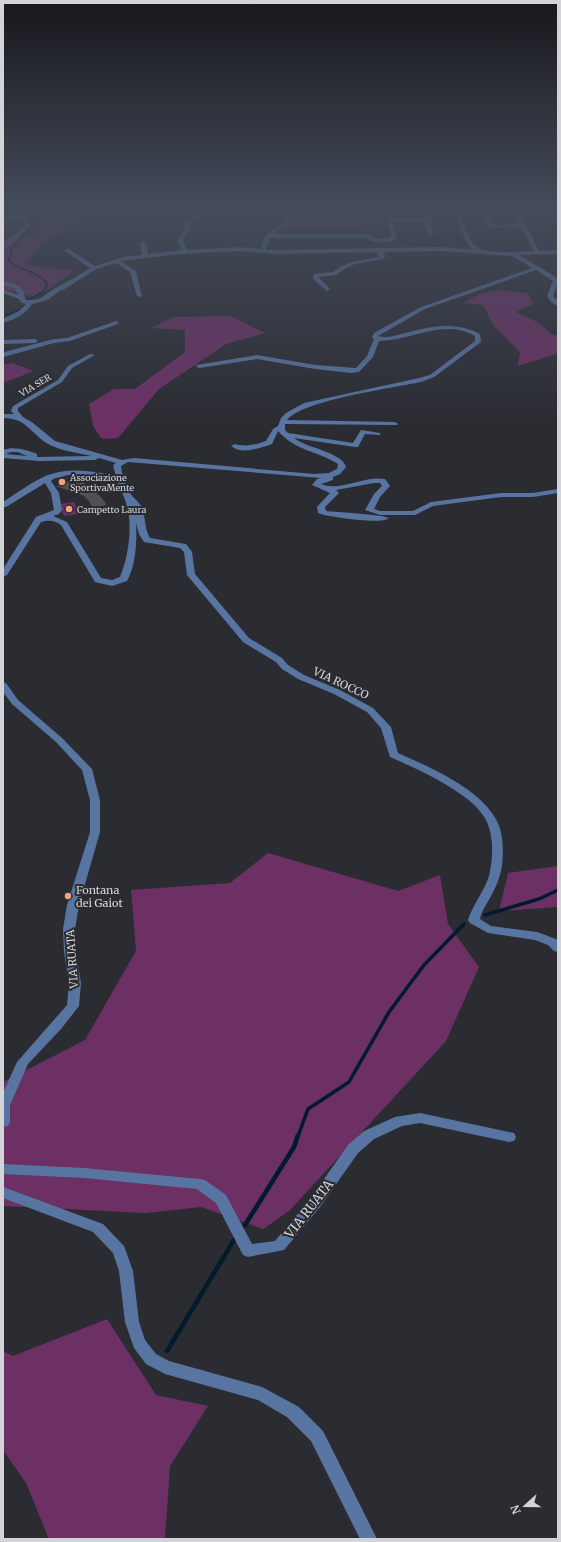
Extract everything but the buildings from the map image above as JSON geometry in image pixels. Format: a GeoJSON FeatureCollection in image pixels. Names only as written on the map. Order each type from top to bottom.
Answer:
{"type":"FeatureCollection","features":[{"type":"Feature","properties":{"kind":"street"},"geometry":{"type":"LineString","coordinates":[[3,291],[26,301],[46,298],[56,290],[76,280]]}},
{"type":"Feature","properties":{"kind":"street"},"geometry":{"type":"LineString","coordinates":[[135,280],[140,296]]}},
{"type":"Feature","properties":{"kind":"street"},"geometry":{"type":"LineString","coordinates":[[316,280],[327,289]]}},
{"type":"Feature","properties":{"kind":"street"},"geometry":{"type":"LineString","coordinates":[[199,366],[257,357],[322,368],[351,371],[358,370],[370,356],[377,338],[375,337],[376,334],[418,310],[504,280]]}},
{"type":"Feature","properties":{"kind":"street"},"geometry":{"type":"LineString","coordinates":[[555,280],[556,281],[550,292],[551,298],[556,302]]}},
{"type":"Feature","properties":{"kind":"street"},"geometry":{"type":"LineString","coordinates":[[3,283],[17,287],[26,301],[27,308],[21,314],[3,321]]}},
{"type":"Feature","properties":{"kind":"street"},"geometry":{"type":"LineString","coordinates":[[3,355],[54,341],[68,340],[116,323]]}},
{"type":"Feature","properties":{"kind":"street"},"geometry":{"type":"LineString","coordinates":[[377,338],[388,339],[445,328],[469,330],[478,336],[478,342],[432,376],[421,380],[318,401],[302,406],[285,417],[281,430],[292,442],[304,449],[336,460],[341,464],[342,468],[340,471],[330,478],[320,481],[316,485],[320,488],[373,480],[382,481],[386,486],[377,496],[369,510],[395,514],[416,513]]}},
{"type":"Feature","properties":{"kind":"street"},"geometry":{"type":"LineString","coordinates":[[6,342],[33,342],[45,337]]}},
{"type":"Feature","properties":{"kind":"street"},"geometry":{"type":"LineString","coordinates":[[3,348],[10,346],[11,344],[6,342]]}},
{"type":"Feature","properties":{"kind":"street","name":"VIA SER"},"geometry":{"type":"LineString","coordinates":[[20,417],[14,411],[15,407],[60,381],[70,367],[92,355]]}},
{"type":"Feature","properties":{"kind":"street"},"geometry":{"type":"LineString","coordinates":[[3,416],[20,417],[26,420],[43,437],[52,443],[121,462],[134,460],[314,476],[334,474],[340,471]]}},
{"type":"Feature","properties":{"kind":"street"},"geometry":{"type":"LineString","coordinates":[[235,446],[246,449],[269,442],[275,430],[282,425],[369,423],[395,424]]}},
{"type":"Feature","properties":{"kind":"street"},"geometry":{"type":"LineString","coordinates":[[285,435],[355,445],[363,431],[378,434]]}},
{"type":"Feature","properties":{"kind":"street"},"geometry":{"type":"LineString","coordinates":[[3,453],[8,450],[19,450],[39,459]]}},
{"type":"Feature","properties":{"kind":"street"},"geometry":{"type":"LineString","coordinates":[[3,456],[39,459],[107,458]]}},
{"type":"Feature","properties":{"kind":"street","name":"VIA ROCCO"},"geometry":{"type":"LineString","coordinates":[[39,520],[52,518],[60,520],[64,524],[98,580],[104,583],[119,582],[124,579],[128,572],[132,512],[120,479],[117,465],[121,462]]}},
{"type":"Feature","properties":{"kind":"street"},"geometry":{"type":"LineString","coordinates":[[3,505],[50,477],[66,473],[76,472],[120,479]]}},
{"type":"Feature","properties":{"kind":"street"},"geometry":{"type":"LineString","coordinates":[[3,575],[39,520],[42,517],[58,510],[55,493],[47,481],[50,477]]}},
{"type":"Feature","properties":{"kind":"street"},"geometry":{"type":"LineString","coordinates":[[328,488],[335,493],[321,507],[321,511],[324,513],[369,518],[409,518],[416,516],[416,513],[431,504],[502,495],[533,495],[558,491]]}},
{"type":"Feature","properties":{"kind":"street","name":"VIA ROCCO"},"geometry":{"type":"LineString","coordinates":[[127,495],[136,502],[140,512],[142,533],[147,540],[183,546],[188,552],[191,575],[246,640],[279,660],[285,667],[301,678],[337,692],[370,710],[386,727],[394,755],[445,781],[477,802],[490,817],[497,840],[497,859],[494,875],[487,895],[476,909],[474,920],[488,929],[537,936],[552,942],[558,948]]}},
{"type":"Feature","properties":{"kind":"street","name":"VIA RUATA"},"geometry":{"type":"LineString","coordinates":[[3,685],[15,702],[59,740],[87,769],[95,800],[95,832],[73,905],[69,929],[70,952],[75,983],[73,1006],[57,1026],[22,1062],[3,1106],[3,1122]]}},
{"type":"Feature","properties":{"kind":"street","name":"VIA RUATA"},"geometry":{"type":"LineString","coordinates":[[3,1168],[84,1173],[200,1184],[221,1200],[248,1251],[280,1246],[316,1203],[353,1149],[369,1134],[400,1121],[420,1118],[509,1137]]}},
{"type":"Feature","properties":{"kind":"street"},"geometry":{"type":"LineString","coordinates":[[3,1192],[98,1228],[119,1250],[126,1271],[132,1322],[139,1343],[150,1359],[165,1368],[262,1394],[293,1412],[317,1436],[369,1539]]}},
{"type":"Feature","properties":{"kind":"shaded area"},"geometry":{"type":"Polygon","coordinates":[[[3,280],[61,280],[47,290],[32,296],[3,289],[3,280]]]}},
{"type":"Feature","properties":{"kind":"shaded area"},"geometry":{"type":"Polygon","coordinates":[[[500,290],[528,293],[533,304],[516,312],[537,322],[553,335],[558,336],[558,351],[556,354],[518,366],[520,352],[494,326],[483,305],[463,303],[481,293],[500,290]]]}},
{"type":"Feature","properties":{"kind":"shaded area"},"geometry":{"type":"Polygon","coordinates":[[[230,316],[265,333],[226,344],[159,389],[118,438],[102,439],[93,426],[89,404],[114,389],[135,389],[185,352],[185,330],[151,328],[174,317],[230,316]]]}},
{"type":"Feature","properties":{"kind":"shaded area"},"geometry":{"type":"Polygon","coordinates":[[[12,363],[34,371],[3,383],[3,365],[12,363]]]}},
{"type":"Feature","properties":{"kind":"shaded area","name":"Campetto Laura"},"geometry":{"type":"Polygon","coordinates":[[[74,502],[79,514],[64,516],[60,504],[74,502]]]}},
{"type":"Feature","properties":{"kind":"shaded area"},"geometry":{"type":"Polygon","coordinates":[[[268,853],[398,891],[440,875],[448,924],[479,967],[446,1041],[289,1211],[263,1229],[201,1207],[145,1213],[3,1206],[3,1082],[85,1040],[136,951],[131,890],[230,883],[268,853]]]}},
{"type":"Feature","properties":{"kind":"shaded area"},"geometry":{"type":"Polygon","coordinates":[[[558,866],[558,907],[499,911],[508,873],[558,866]]]}},
{"type":"Feature","properties":{"kind":"shaded area"},"geometry":{"type":"Polygon","coordinates":[[[107,1319],[156,1395],[208,1406],[170,1466],[165,1539],[49,1539],[26,1483],[3,1450],[3,1351],[13,1356],[107,1319]]]}},
{"type":"Feature","properties":{"kind":"waterway"},"geometry":{"type":"LineString","coordinates":[[3,316],[22,309],[28,300],[41,293],[46,288],[47,283],[44,280]]}},
{"type":"Feature","properties":{"kind":"waterway"},"geometry":{"type":"LineString","coordinates":[[485,915],[539,899],[558,890]]}},
{"type":"Feature","properties":{"kind":"waterway"},"geometry":{"type":"LineString","coordinates":[[298,1136],[308,1109],[349,1082],[389,1012],[424,965],[464,924]]}},
{"type":"Feature","properties":{"kind":"waterway"},"geometry":{"type":"LineString","coordinates":[[245,1225],[294,1147],[298,1135]]}},
{"type":"Feature","properties":{"kind":"waterway"},"geometry":{"type":"LineString","coordinates":[[167,1351],[234,1240]]}},
{"type":"Feature","properties":{"kind":"place","name":"Associazione SportivaMente"},"geometry":{"type":"Point","coordinates":[62,482]}},
{"type":"Feature","properties":{"kind":"place","name":"Campetto Laura"},"geometry":{"type":"Point","coordinates":[69,509]}},
{"type":"Feature","properties":{"kind":"place","name":"Fontana dei Gaiot"},"geometry":{"type":"Point","coordinates":[68,896]}}]}
